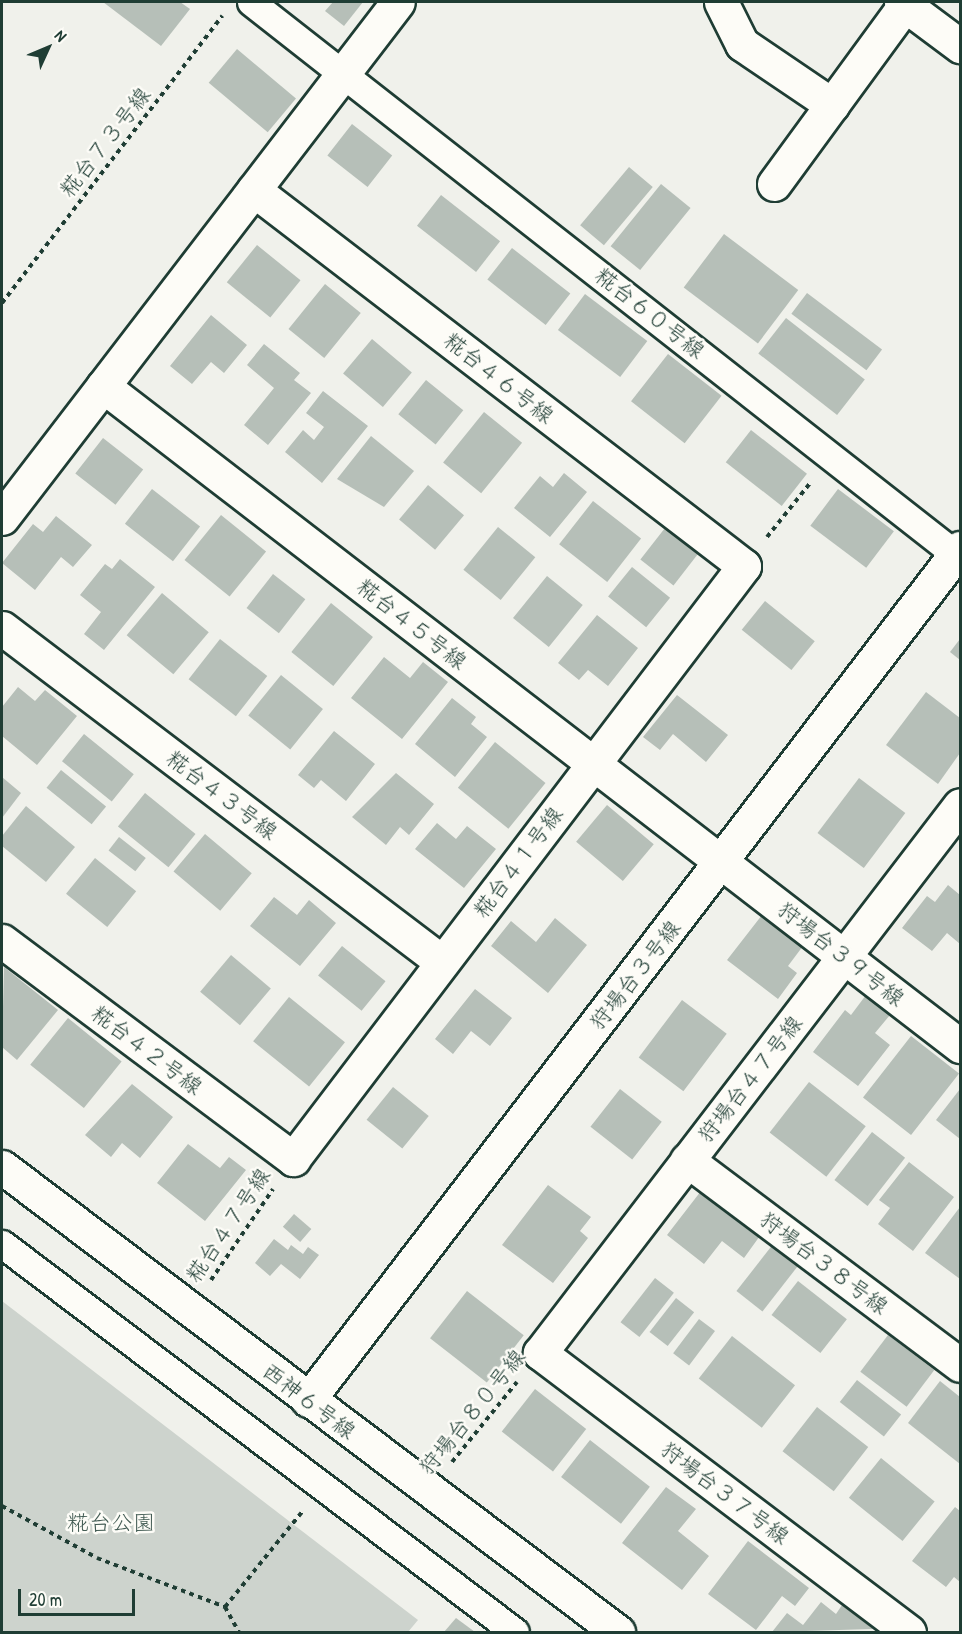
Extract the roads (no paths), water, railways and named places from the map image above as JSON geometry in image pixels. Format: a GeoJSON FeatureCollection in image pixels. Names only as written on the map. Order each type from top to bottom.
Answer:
{"type":"FeatureCollection","features":[{"type":"Feature","properties":{"kind":"street"},"geometry":{"type":"LineString","coordinates":[[2,518],[398,2]]}},
{"type":"Feature","properties":{"kind":"street"},"geometry":{"type":"LineString","coordinates":[[721,2],[742,44],[832,105]]}},
{"type":"Feature","properties":{"kind":"street"},"geometry":{"type":"LineString","coordinates":[[774,184],[903,3],[960,46]]}},
{"type":"Feature","properties":{"kind":"street","name":"糀台６０号線"},"geometry":{"type":"LineString","coordinates":[[239,6],[345,71],[832,457],[959,553]]}},
{"type":"Feature","properties":{"kind":"street","name":"糀台４６号線"},"geometry":{"type":"LineString","coordinates":[[254,190],[744,566]]}},
{"type":"Feature","properties":{"kind":"street","name":"糀台４５号線"},"geometry":{"type":"LineString","coordinates":[[103,386],[722,862]]}},
{"type":"Feature","properties":{"kind":"street","name":"狩場台３号線"},"geometry":{"type":"LineString","coordinates":[[308,1400],[959,553]]}},
{"type":"Feature","properties":{"kind":"street","name":"糀台４１号線"},"geometry":{"type":"LineString","coordinates":[[293,1159],[744,566]]}},
{"type":"Feature","properties":{"kind":"street","name":"糀台４３号線"},"geometry":{"type":"LineString","coordinates":[[2,628],[442,962]]}},
{"type":"Feature","properties":{"kind":"street","name":"狩場台４７号線"},"geometry":{"type":"LineString","coordinates":[[540,1353],[960,805]]}},
{"type":"Feature","properties":{"kind":"street","name":"狩場台３９号線"},"geometry":{"type":"LineString","coordinates":[[722,862],[960,1046]]}},
{"type":"Feature","properties":{"kind":"street","name":"糀台４２号線"},"geometry":{"type":"LineString","coordinates":[[2,941],[293,1159]]}},
{"type":"Feature","properties":{"kind":"street","name":"狩場台３８号線"},"geometry":{"type":"LineString","coordinates":[[687,1161],[960,1365]]}},
{"type":"Feature","properties":{"kind":"street","name":"西神６号線"},"geometry":{"type":"LineString","coordinates":[[2,1167],[618,1632]]}},
{"type":"Feature","properties":{"kind":"street"},"geometry":{"type":"LineString","coordinates":[[2,1244],[321,1488],[515,1632]]}},
{"type":"Feature","properties":{"kind":"street","name":"狩場台３７号線"},"geometry":{"type":"LineString","coordinates":[[540,1353],[909,1632]]}},
{"type":"Feature","properties":{"kind":"park label","name":"糀台公園"},"geometry":{"type":"Point","coordinates":[111,1523]}}]}
